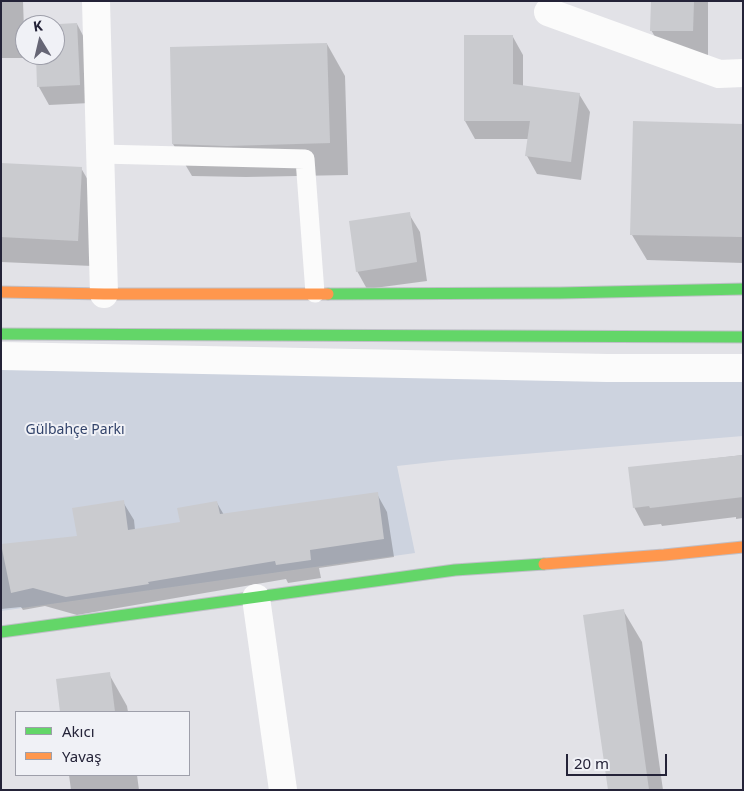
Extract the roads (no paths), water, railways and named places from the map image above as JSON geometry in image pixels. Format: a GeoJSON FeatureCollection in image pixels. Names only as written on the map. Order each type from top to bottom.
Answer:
{"type":"FeatureCollection","features":[{"type":"Feature","properties":{"kind":"main road"},"geometry":{"type":"LineString","coordinates":[[1,292],[104,294],[560,292],[741,287]]}},
{"type":"Feature","properties":{"kind":"main road"},"geometry":{"type":"LineString","coordinates":[[1,334],[743,337]]}},
{"type":"Feature","properties":{"kind":"main road"},"geometry":{"type":"LineString","coordinates":[[1,632],[456,570],[743,548]]}},
{"type":"Feature","properties":{"kind":"street"},"geometry":{"type":"LineString","coordinates":[[96,1],[104,294]]}},
{"type":"Feature","properties":{"kind":"street"},"geometry":{"type":"LineString","coordinates":[[548,12],[719,74],[743,73]]}},
{"type":"Feature","properties":{"kind":"street"},"geometry":{"type":"LineString","coordinates":[[1,356],[743,368]]}},
{"type":"Feature","properties":{"kind":"street"},"geometry":{"type":"LineString","coordinates":[[256,598],[283,790]]}},
{"type":"Feature","properties":{"kind":"lane"},"geometry":{"type":"LineString","coordinates":[[100,154],[305,158],[315,293]]}},
{"type":"Feature","properties":{"kind":"park label","name":"Gülbahçe Parkı"},"geometry":{"type":"Point","coordinates":[75,430]}}]}
